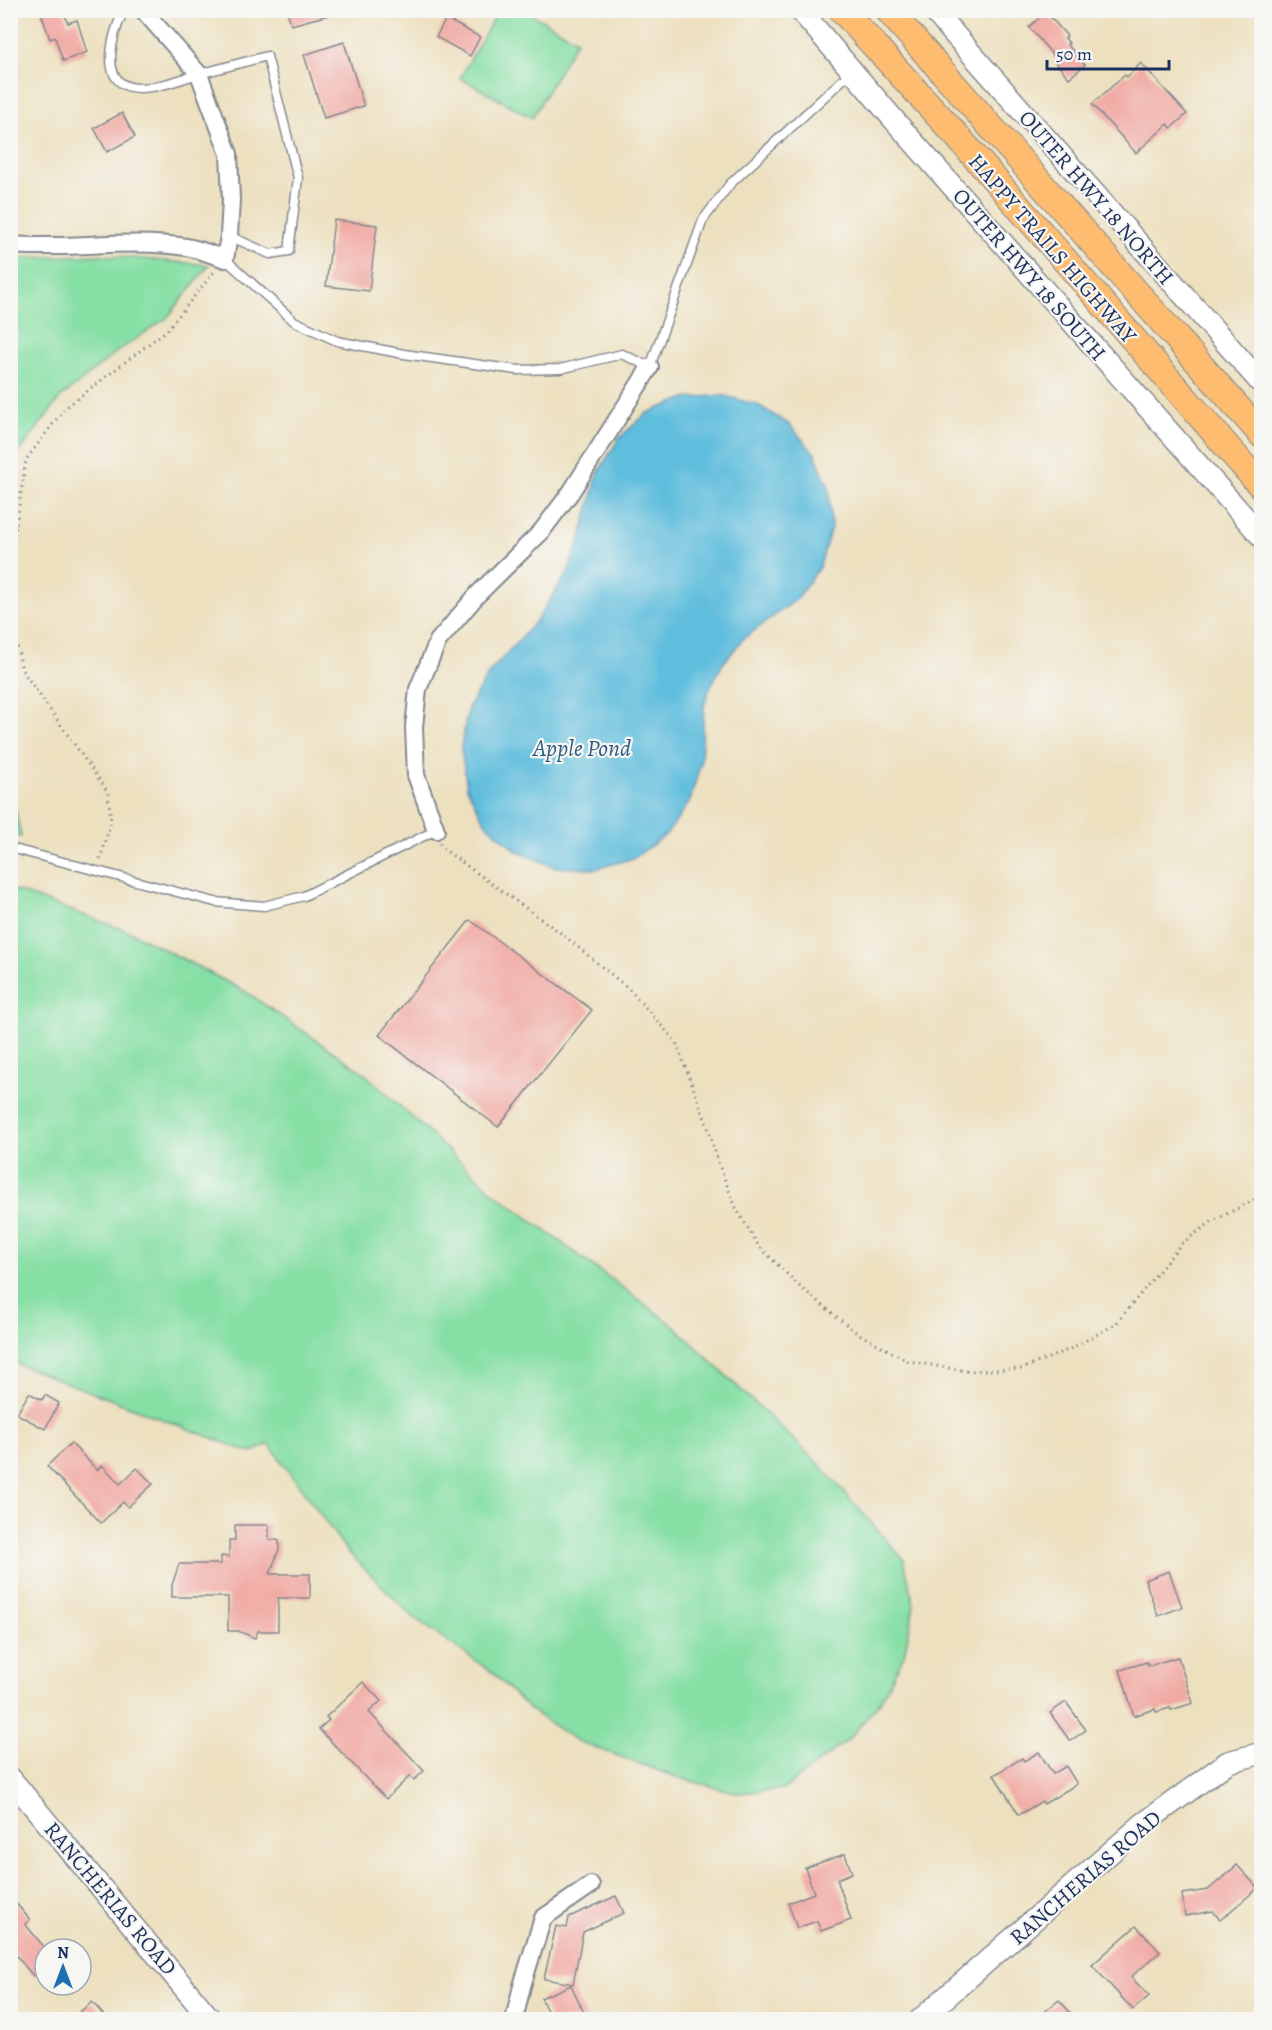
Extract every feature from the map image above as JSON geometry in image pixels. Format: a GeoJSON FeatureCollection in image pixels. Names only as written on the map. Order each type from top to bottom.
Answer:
{"type":"FeatureCollection","features":[{"type":"Feature","properties":{"kind":"main road","name":"HAPPY TRAILS HIGHWAY"},"geometry":{"type":"LineString","coordinates":[[842,10],[963,144],[1262,487]]}},
{"type":"Feature","properties":{"kind":"main road","name":"HAPPY TRAILS HIGHWAY"},"geometry":{"type":"LineString","coordinates":[[888,10],[1262,435]]}},
{"type":"Feature","properties":{"kind":"street"},"geometry":{"type":"LineString","coordinates":[[10,245],[143,244],[187,247],[225,259],[229,236],[229,154],[199,74],[143,10]]}},
{"type":"Feature","properties":{"kind":"street","name":"OUTER HWY 18 SOUTH"},"geometry":{"type":"LineString","coordinates":[[800,10],[901,128],[1262,537]]}},
{"type":"Feature","properties":{"kind":"street","name":"OUTER HWY 18 NORTH"},"geometry":{"type":"LineString","coordinates":[[933,10],[1262,384]]}},
{"type":"Feature","properties":{"kind":"street"},"geometry":{"type":"LineString","coordinates":[[436,830],[416,775],[414,727],[418,689],[438,641],[478,594],[541,532],[571,492],[650,367]]}},
{"type":"Feature","properties":{"kind":"street","name":"RANCHERIAS ROAD"},"geometry":{"type":"LineString","coordinates":[[920,2019],[1143,1824],[1228,1762],[1262,1753]]}},
{"type":"Feature","properties":{"kind":"street","name":"RANCHERIAS ROAD"},"geometry":{"type":"LineString","coordinates":[[10,1778],[211,2019]]}},
{"type":"Feature","properties":{"kind":"street"},"geometry":{"type":"LineString","coordinates":[[514,2019],[543,1918],[591,1885]]}},
{"type":"Feature","properties":{"kind":"lane"},"geometry":{"type":"LineString","coordinates":[[124,10],[117,26],[111,58],[112,72],[118,82],[133,88],[149,88],[267,56],[298,178],[289,250],[270,254],[229,236]]}},
{"type":"Feature","properties":{"kind":"lane"},"geometry":{"type":"LineString","coordinates":[[225,259],[294,321],[337,341],[404,354],[517,370],[560,369],[622,354],[650,367],[703,220],[730,184],[852,70]]}},
{"type":"Feature","properties":{"kind":"lane"},"geometry":{"type":"LineString","coordinates":[[10,848],[97,869],[215,902],[264,906],[304,896],[436,830]]}},
{"type":"Feature","properties":{"kind":"path"},"geometry":{"type":"LineString","coordinates":[[97,869],[111,822],[108,792],[22,670],[11,616],[14,539],[26,460],[64,409],[167,330],[225,259]]}},
{"type":"Feature","properties":{"kind":"path"},"geometry":{"type":"LineString","coordinates":[[436,830],[442,848],[562,934],[620,982],[676,1042],[707,1124],[718,1165],[736,1208],[758,1245],[798,1285],[854,1331],[908,1361],[966,1371],[1022,1369],[1070,1349],[1116,1324],[1181,1244],[1211,1222],[1262,1196]]}},
{"type":"Feature","properties":{"kind":"green space"},"geometry":{"type":"Polygon","coordinates":[[[498,11],[526,11],[577,40],[532,118],[460,78],[498,11]]]}},
{"type":"Feature","properties":{"kind":"green space"},"geometry":{"type":"Polygon","coordinates":[[[10,255],[18,258],[101,255],[209,265],[167,318],[118,351],[60,398],[11,463],[10,255]]]}},
{"type":"Feature","properties":{"kind":"green space"},"geometry":{"type":"Polygon","coordinates":[[[11,790],[21,837],[11,835],[11,790]]]}},
{"type":"Feature","properties":{"kind":"green space"},"geometry":{"type":"Polygon","coordinates":[[[11,889],[133,933],[246,992],[363,1072],[493,1192],[673,1325],[820,1465],[904,1560],[914,1605],[904,1655],[881,1700],[850,1738],[784,1789],[738,1793],[679,1778],[577,1741],[529,1709],[493,1673],[413,1617],[347,1551],[269,1444],[251,1453],[15,1363],[11,1368],[11,889]]]}},
{"type":"Feature","properties":{"kind":"water","name":"Apple Pond"},"geometry":{"type":"Polygon","coordinates":[[[721,395],[758,405],[790,425],[815,454],[829,488],[831,527],[820,566],[797,599],[743,639],[722,665],[709,690],[704,706],[701,762],[690,801],[667,834],[634,858],[595,869],[554,867],[517,851],[486,824],[467,788],[461,748],[468,708],[489,673],[537,620],[567,574],[580,541],[598,473],[619,438],[647,413],[683,399],[721,395]]]}},
{"type":"Feature","properties":{"kind":"building"},"geometry":{"type":"Polygon","coordinates":[[[40,10],[63,10],[68,23],[77,20],[87,52],[63,61],[55,37],[50,39],[40,10]]]}},
{"type":"Feature","properties":{"kind":"building"},"geometry":{"type":"Polygon","coordinates":[[[287,10],[328,10],[329,15],[291,25],[287,10]]]}},
{"type":"Feature","properties":{"kind":"building"},"geometry":{"type":"Polygon","coordinates":[[[1046,12],[1067,36],[1065,38],[1069,43],[1067,44],[1085,65],[1069,78],[1029,27],[1046,12]]]}},
{"type":"Feature","properties":{"kind":"building"},"geometry":{"type":"Polygon","coordinates":[[[446,19],[480,37],[470,56],[436,37],[446,19]]]}},
{"type":"Feature","properties":{"kind":"building"},"geometry":{"type":"Polygon","coordinates":[[[344,42],[364,106],[324,118],[304,55],[344,42]]]}},
{"type":"Feature","properties":{"kind":"building"},"geometry":{"type":"Polygon","coordinates":[[[1141,63],[1187,114],[1171,128],[1168,124],[1136,153],[1092,104],[1141,63]]]}},
{"type":"Feature","properties":{"kind":"building"},"geometry":{"type":"Polygon","coordinates":[[[122,113],[135,137],[107,152],[94,128],[122,113]]]}},
{"type":"Feature","properties":{"kind":"building"},"geometry":{"type":"Polygon","coordinates":[[[334,220],[377,225],[369,291],[326,286],[334,220]]]}},
{"type":"Feature","properties":{"kind":"building"},"geometry":{"type":"Polygon","coordinates":[[[470,920],[592,1010],[498,1127],[379,1035],[470,920]]]}},
{"type":"Feature","properties":{"kind":"building"},"geometry":{"type":"Polygon","coordinates":[[[29,1393],[42,1400],[45,1395],[59,1403],[45,1429],[17,1414],[29,1393]]]}},
{"type":"Feature","properties":{"kind":"building"},"geometry":{"type":"Polygon","coordinates":[[[71,1443],[97,1470],[102,1465],[120,1484],[137,1468],[153,1484],[128,1507],[123,1502],[101,1523],[47,1466],[71,1443]]]}},
{"type":"Feature","properties":{"kind":"building"},"geometry":{"type":"Polygon","coordinates":[[[235,1525],[269,1525],[269,1540],[279,1540],[279,1549],[270,1574],[310,1574],[310,1598],[278,1598],[278,1631],[258,1631],[255,1638],[238,1631],[228,1631],[228,1597],[172,1597],[172,1585],[179,1564],[221,1564],[221,1556],[229,1557],[229,1540],[235,1540],[235,1525]]]}},
{"type":"Feature","properties":{"kind":"building"},"geometry":{"type":"Polygon","coordinates":[[[1169,1571],[1182,1607],[1158,1616],[1145,1580],[1169,1571]]]}},
{"type":"Feature","properties":{"kind":"building"},"geometry":{"type":"Polygon","coordinates":[[[1178,1657],[1193,1703],[1171,1710],[1170,1708],[1156,1712],[1155,1709],[1134,1716],[1120,1670],[1147,1662],[1148,1666],[1178,1657]]]}},
{"type":"Feature","properties":{"kind":"building"},"geometry":{"type":"Polygon","coordinates":[[[363,1682],[381,1701],[369,1712],[424,1771],[414,1780],[410,1776],[386,1799],[319,1729],[329,1720],[326,1717],[363,1682]]]}},
{"type":"Feature","properties":{"kind":"building"},"geometry":{"type":"Polygon","coordinates":[[[1066,1702],[1086,1730],[1070,1741],[1050,1713],[1066,1702]]]}},
{"type":"Feature","properties":{"kind":"building"},"geometry":{"type":"Polygon","coordinates":[[[1039,1752],[1053,1774],[1066,1766],[1077,1784],[1044,1804],[1042,1801],[1019,1815],[994,1775],[1022,1758],[1024,1761],[1039,1752]]]}},
{"type":"Feature","properties":{"kind":"building"},"geometry":{"type":"Polygon","coordinates":[[[845,1854],[852,1873],[837,1879],[851,1920],[821,1931],[817,1921],[797,1928],[788,1903],[814,1893],[805,1868],[845,1854]]]}},
{"type":"Feature","properties":{"kind":"building"},"geometry":{"type":"Polygon","coordinates":[[[1237,1865],[1258,1888],[1220,1920],[1213,1911],[1185,1916],[1182,1894],[1208,1890],[1237,1865]]]}},
{"type":"Feature","properties":{"kind":"building"},"geometry":{"type":"Polygon","coordinates":[[[10,1896],[30,1920],[25,1924],[36,1937],[33,1937],[33,1976],[10,1948],[10,1896]]]}},
{"type":"Feature","properties":{"kind":"building"},"geometry":{"type":"Polygon","coordinates":[[[616,1896],[624,1913],[583,1932],[573,1984],[544,1979],[556,1926],[567,1928],[569,1917],[616,1896]]]}},
{"type":"Feature","properties":{"kind":"building"},"geometry":{"type":"Polygon","coordinates":[[[1136,1926],[1160,1952],[1131,1977],[1149,1996],[1133,2010],[1092,1965],[1136,1926]]]}},
{"type":"Feature","properties":{"kind":"building"},"geometry":{"type":"Polygon","coordinates":[[[571,1985],[587,2019],[551,2019],[541,1998],[571,1985]]]}},
{"type":"Feature","properties":{"kind":"building"},"geometry":{"type":"Polygon","coordinates":[[[1059,2000],[1076,2019],[1036,2019],[1059,2000]]]}},
{"type":"Feature","properties":{"kind":"building"},"geometry":{"type":"Polygon","coordinates":[[[92,2002],[107,2019],[71,2019],[92,2002]]]}}]}
